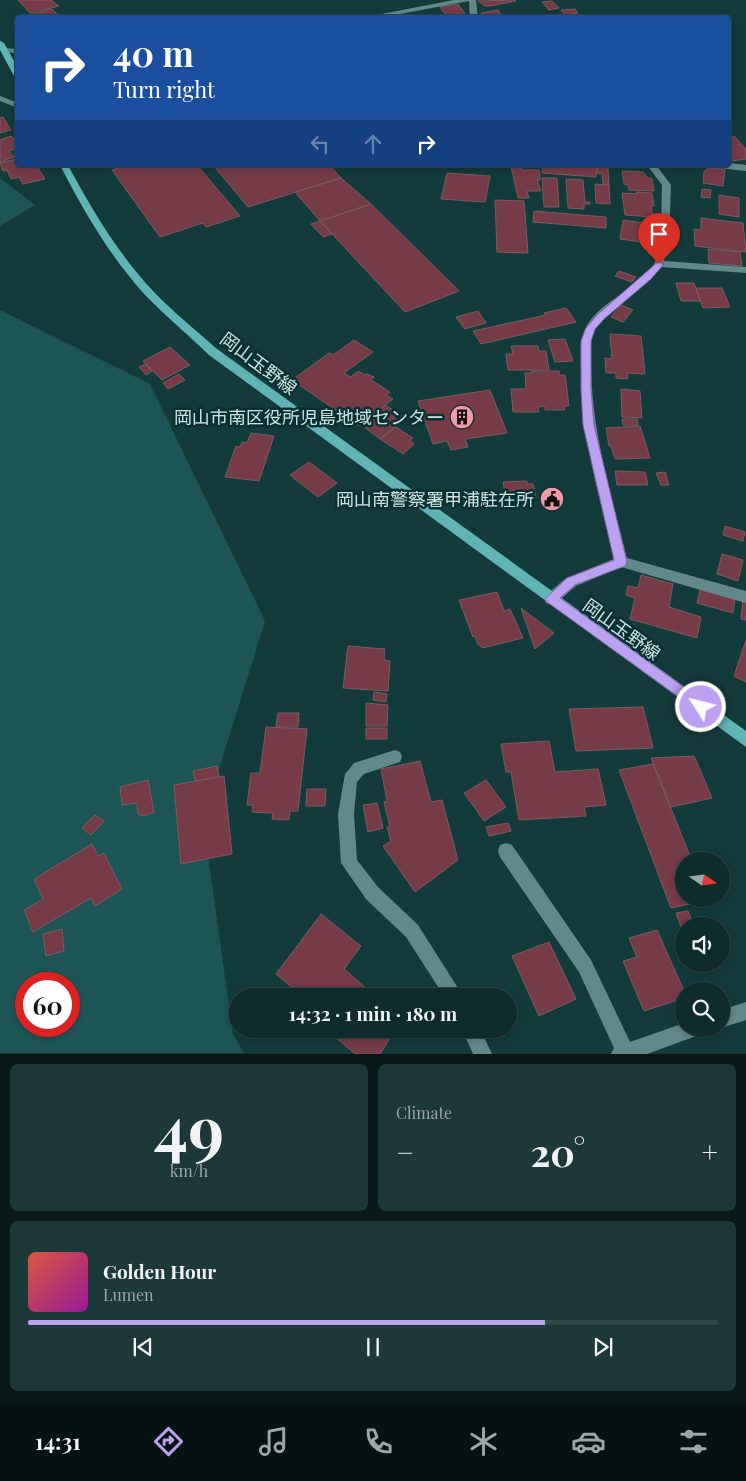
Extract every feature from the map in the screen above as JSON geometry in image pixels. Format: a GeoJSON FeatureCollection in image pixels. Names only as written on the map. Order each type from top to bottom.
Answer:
{"type":"FeatureCollection","features":[{"type":"Feature","properties":{"kind":"main road"},"geometry":{"type":"LineString","coordinates":[[2,46],[15,70]]}},
{"type":"Feature","properties":{"kind":"main road","name":"岡山玉野線"},"geometry":{"type":"LineString","coordinates":[[65,167],[98,228],[128,268],[172,315],[214,352],[746,740]]}},
{"type":"Feature","properties":{"kind":"street"},"geometry":{"type":"LineString","coordinates":[[381,15],[466,0]]}},
{"type":"Feature","properties":{"kind":"street"},"geometry":{"type":"LineString","coordinates":[[472,0],[474,15]]}},
{"type":"Feature","properties":{"kind":"street"},"geometry":{"type":"LineString","coordinates":[[2,46],[15,50]]}},
{"type":"Feature","properties":{"kind":"street"},"geometry":{"type":"LineString","coordinates":[[0,98],[15,105]]}},
{"type":"Feature","properties":{"kind":"street"},"geometry":{"type":"LineString","coordinates":[[731,166],[746,168]]}},
{"type":"Feature","properties":{"kind":"street"},"geometry":{"type":"LineString","coordinates":[[621,562],[588,425],[586,341],[591,328],[600,317],[648,277],[659,264],[664,242],[667,184],[653,167]]}},
{"type":"Feature","properties":{"kind":"street"},"geometry":{"type":"LineString","coordinates":[[659,264],[746,270]]}},
{"type":"Feature","properties":{"kind":"street"},"geometry":{"type":"LineString","coordinates":[[551,599],[571,582],[621,562],[746,598]]}},
{"type":"Feature","properties":{"kind":"street"},"geometry":{"type":"LineString","coordinates":[[395,757],[359,768],[350,779],[346,814],[350,863],[372,893],[412,930],[449,988]]}},
{"type":"Feature","properties":{"kind":"street"},"geometry":{"type":"LineString","coordinates":[[506,851],[585,966],[623,1052],[675,1035]]}},
{"type":"Feature","properties":{"kind":"street"},"geometry":{"type":"LineString","coordinates":[[730,1016],[746,1011]]}},
{"type":"Feature","properties":{"kind":"street"},"geometry":{"type":"LineString","coordinates":[[476,1038],[484,1054]]}},
{"type":"Feature","properties":{"kind":"shaded area"},"geometry":{"type":"Polygon","coordinates":[[[0,178],[35,205],[0,226],[0,178]]]}},
{"type":"Feature","properties":{"kind":"shaded area"},"geometry":{"type":"Polygon","coordinates":[[[0,310],[150,384],[265,621],[203,820],[229,1005],[229,1038],[235,1038],[244,1053],[0,1053],[0,310]]]}},
{"type":"Feature","properties":{"kind":"building"},"geometry":{"type":"Polygon","coordinates":[[[18,0],[51,0],[59,6],[30,13],[18,0]]]}},
{"type":"Feature","properties":{"kind":"building"},"geometry":{"type":"Polygon","coordinates":[[[515,0],[516,1],[485,6],[478,1],[515,0]]]}},
{"type":"Feature","properties":{"kind":"building"},"geometry":{"type":"Polygon","coordinates":[[[552,1],[559,8],[549,10],[542,2],[552,1]]]}},
{"type":"Feature","properties":{"kind":"building"},"geometry":{"type":"Polygon","coordinates":[[[458,4],[466,15],[446,15],[440,7],[458,4]]]}},
{"type":"Feature","properties":{"kind":"building"},"geometry":{"type":"Polygon","coordinates":[[[52,9],[58,15],[30,15],[52,9]]]}},
{"type":"Feature","properties":{"kind":"building"},"geometry":{"type":"Polygon","coordinates":[[[575,9],[578,13],[565,15],[561,10],[575,9]]]}},
{"type":"Feature","properties":{"kind":"building"},"geometry":{"type":"Polygon","coordinates":[[[498,10],[501,15],[483,15],[481,13],[498,10]]]}},
{"type":"Feature","properties":{"kind":"building"},"geometry":{"type":"Polygon","coordinates":[[[3,117],[11,130],[0,133],[0,118],[3,117]]]}},
{"type":"Feature","properties":{"kind":"building"},"geometry":{"type":"Polygon","coordinates":[[[11,136],[15,139],[15,149],[9,151],[14,157],[0,162],[0,140],[11,136]]]}},
{"type":"Feature","properties":{"kind":"building"},"geometry":{"type":"Polygon","coordinates":[[[734,136],[746,149],[746,159],[731,161],[731,137],[734,136]]]}},
{"type":"Feature","properties":{"kind":"building"},"geometry":{"type":"Polygon","coordinates":[[[15,159],[15,167],[37,167],[45,179],[23,184],[19,177],[11,179],[7,170],[3,171],[0,163],[15,159]]]}},
{"type":"Feature","properties":{"kind":"building"},"geometry":{"type":"Polygon","coordinates":[[[123,167],[199,167],[240,216],[206,227],[203,223],[160,237],[112,170],[123,167]]]}},
{"type":"Feature","properties":{"kind":"building"},"geometry":{"type":"Polygon","coordinates":[[[215,167],[331,167],[341,178],[248,207],[215,167]]]}},
{"type":"Feature","properties":{"kind":"building"},"geometry":{"type":"Polygon","coordinates":[[[511,167],[521,167],[522,170],[539,170],[540,180],[537,180],[541,191],[527,191],[529,198],[518,198],[511,167]]]}},
{"type":"Feature","properties":{"kind":"building"},"geometry":{"type":"Polygon","coordinates":[[[543,167],[597,167],[596,177],[542,173],[543,167]]]}},
{"type":"Feature","properties":{"kind":"building"},"geometry":{"type":"Polygon","coordinates":[[[598,167],[608,167],[609,185],[603,184],[602,174],[597,173],[598,167]]]}},
{"type":"Feature","properties":{"kind":"building"},"geometry":{"type":"Polygon","coordinates":[[[707,167],[725,170],[723,186],[703,183],[704,171],[707,171],[707,167]]]}},
{"type":"Feature","properties":{"kind":"building"},"geometry":{"type":"Polygon","coordinates":[[[622,171],[643,172],[648,178],[652,179],[654,191],[629,190],[628,185],[624,184],[622,171]]]}},
{"type":"Feature","properties":{"kind":"building"},"geometry":{"type":"Polygon","coordinates":[[[447,173],[490,176],[485,202],[441,199],[447,173]]]}},
{"type":"Feature","properties":{"kind":"building"},"geometry":{"type":"Polygon","coordinates":[[[341,178],[371,204],[320,221],[295,192],[341,178]]]}},
{"type":"Feature","properties":{"kind":"building"},"geometry":{"type":"Polygon","coordinates":[[[542,178],[557,178],[559,207],[544,207],[542,178]]]}},
{"type":"Feature","properties":{"kind":"building"},"geometry":{"type":"Polygon","coordinates":[[[566,179],[583,180],[585,202],[590,202],[590,204],[584,204],[584,209],[568,208],[566,179]]]}},
{"type":"Feature","properties":{"kind":"building"},"geometry":{"type":"Polygon","coordinates":[[[595,184],[609,185],[610,204],[596,203],[595,184]]]}},
{"type":"Feature","properties":{"kind":"building"},"geometry":{"type":"Polygon","coordinates":[[[702,189],[711,190],[710,198],[701,197],[702,189]]]}},
{"type":"Feature","properties":{"kind":"building"},"geometry":{"type":"Polygon","coordinates":[[[636,192],[652,193],[654,206],[651,206],[653,217],[625,215],[622,193],[637,194],[636,192]]]}},
{"type":"Feature","properties":{"kind":"building"},"geometry":{"type":"Polygon","coordinates":[[[719,195],[739,198],[739,217],[719,214],[719,195]]]}},
{"type":"Feature","properties":{"kind":"building"},"geometry":{"type":"Polygon","coordinates":[[[495,200],[524,201],[528,253],[497,252],[495,200]]]}},
{"type":"Feature","properties":{"kind":"building"},"geometry":{"type":"Polygon","coordinates":[[[371,204],[459,291],[405,312],[320,221],[371,204]]]}},
{"type":"Feature","properties":{"kind":"building"},"geometry":{"type":"Polygon","coordinates":[[[534,211],[606,217],[606,228],[533,222],[534,211]]]}},
{"type":"Feature","properties":{"kind":"building"},"geometry":{"type":"Polygon","coordinates":[[[701,218],[743,223],[746,252],[695,246],[694,229],[701,230],[701,218]]]}},
{"type":"Feature","properties":{"kind":"building"},"geometry":{"type":"Polygon","coordinates":[[[623,220],[650,224],[648,243],[620,239],[623,220]]]}},
{"type":"Feature","properties":{"kind":"building"},"geometry":{"type":"Polygon","coordinates":[[[320,221],[332,234],[323,237],[311,224],[320,221]]]}},
{"type":"Feature","properties":{"kind":"building"},"geometry":{"type":"Polygon","coordinates":[[[708,249],[740,252],[742,266],[709,263],[708,249]]]}},
{"type":"Feature","properties":{"kind":"building"},"geometry":{"type":"Polygon","coordinates":[[[619,271],[636,277],[632,282],[615,276],[619,271]]]}},
{"type":"Feature","properties":{"kind":"building"},"geometry":{"type":"Polygon","coordinates":[[[676,283],[694,283],[700,301],[681,301],[676,283]]]}},
{"type":"Feature","properties":{"kind":"building"},"geometry":{"type":"Polygon","coordinates":[[[696,288],[722,288],[730,307],[703,308],[696,288]]]}},
{"type":"Feature","properties":{"kind":"building"},"geometry":{"type":"Polygon","coordinates":[[[621,305],[633,310],[623,322],[611,317],[621,305]]]}},
{"type":"Feature","properties":{"kind":"building"},"geometry":{"type":"Polygon","coordinates":[[[566,308],[576,322],[481,344],[473,331],[546,315],[544,313],[566,308]]]}},
{"type":"Feature","properties":{"kind":"building"},"geometry":{"type":"Polygon","coordinates":[[[478,311],[486,323],[465,329],[456,317],[478,311]]]}},
{"type":"Feature","properties":{"kind":"building"},"geometry":{"type":"Polygon","coordinates":[[[610,334],[641,336],[645,374],[627,373],[628,379],[616,378],[616,373],[606,373],[605,358],[612,359],[610,334]]]}},
{"type":"Feature","properties":{"kind":"building"},"geometry":{"type":"Polygon","coordinates":[[[565,339],[573,361],[555,362],[548,340],[565,339]]]}},
{"type":"Feature","properties":{"kind":"building"},"geometry":{"type":"Polygon","coordinates":[[[354,340],[373,352],[344,373],[351,377],[358,371],[374,377],[371,380],[390,392],[386,395],[393,399],[359,426],[292,380],[329,353],[333,355],[354,340]]]}},
{"type":"Feature","properties":{"kind":"building"},"geometry":{"type":"Polygon","coordinates":[[[511,346],[538,346],[539,351],[546,351],[549,370],[508,370],[506,354],[513,354],[511,346]]]}},
{"type":"Feature","properties":{"kind":"building"},"geometry":{"type":"Polygon","coordinates":[[[170,347],[190,365],[162,380],[143,361],[170,347]]]}},
{"type":"Feature","properties":{"kind":"building"},"geometry":{"type":"Polygon","coordinates":[[[145,364],[152,371],[146,375],[139,367],[145,364]]]}},
{"type":"Feature","properties":{"kind":"building"},"geometry":{"type":"Polygon","coordinates":[[[531,371],[559,371],[559,375],[565,375],[569,406],[564,406],[565,410],[545,410],[545,406],[538,407],[539,412],[513,412],[511,389],[526,389],[525,373],[532,373],[531,371]]]}},
{"type":"Feature","properties":{"kind":"building"},"geometry":{"type":"Polygon","coordinates":[[[179,374],[185,380],[168,389],[163,383],[179,374]]]}},
{"type":"Feature","properties":{"kind":"building"},"geometry":{"type":"Polygon","coordinates":[[[621,389],[640,391],[642,418],[622,417],[621,389]]]}},
{"type":"Feature","properties":{"kind":"building","name":"岡山市南区役所児島地域センター"},"geometry":{"type":"Polygon","coordinates":[[[490,390],[507,433],[465,439],[468,447],[451,450],[447,441],[433,444],[418,401],[490,390]]]}},
{"type":"Feature","properties":{"kind":"building"},"geometry":{"type":"Polygon","coordinates":[[[385,405],[405,418],[380,439],[363,426],[385,405]]]}},
{"type":"Feature","properties":{"kind":"building"},"geometry":{"type":"Polygon","coordinates":[[[622,419],[637,419],[638,425],[623,425],[622,419]]]}},
{"type":"Feature","properties":{"kind":"building"},"geometry":{"type":"Polygon","coordinates":[[[640,426],[650,458],[615,459],[611,446],[609,446],[606,428],[640,426]]]}},
{"type":"Feature","properties":{"kind":"building"},"geometry":{"type":"Polygon","coordinates":[[[396,427],[413,438],[410,440],[414,444],[403,454],[380,439],[396,427]]]}},
{"type":"Feature","properties":{"kind":"building"},"geometry":{"type":"Polygon","coordinates":[[[251,433],[274,436],[259,481],[225,477],[236,446],[240,447],[242,442],[247,443],[251,433]]]}},
{"type":"Feature","properties":{"kind":"building"},"geometry":{"type":"Polygon","coordinates":[[[309,462],[337,483],[318,497],[290,475],[309,462]]]}},
{"type":"Feature","properties":{"kind":"building"},"geometry":{"type":"Polygon","coordinates":[[[615,471],[645,472],[648,485],[617,485],[615,471]]]}},
{"type":"Feature","properties":{"kind":"building"},"geometry":{"type":"Polygon","coordinates":[[[665,472],[669,485],[661,485],[656,473],[665,472]]]}},
{"type":"Feature","properties":{"kind":"building"},"geometry":{"type":"Polygon","coordinates":[[[527,481],[527,484],[533,484],[536,498],[506,499],[503,482],[527,481]]]}},
{"type":"Feature","properties":{"kind":"building"},"geometry":{"type":"Polygon","coordinates":[[[725,526],[745,532],[743,541],[723,535],[725,526]]]}},
{"type":"Feature","properties":{"kind":"building"},"geometry":{"type":"Polygon","coordinates":[[[722,554],[743,560],[738,581],[717,574],[722,554]]]}},
{"type":"Feature","properties":{"kind":"building"},"geometry":{"type":"Polygon","coordinates":[[[641,575],[673,584],[669,607],[701,617],[697,638],[630,619],[635,598],[626,595],[628,586],[638,588],[641,575]]]}},
{"type":"Feature","properties":{"kind":"building"},"geometry":{"type":"Polygon","coordinates":[[[700,590],[735,599],[733,613],[697,603],[700,590]]]}},
{"type":"Feature","properties":{"kind":"building"},"geometry":{"type":"Polygon","coordinates":[[[497,592],[504,611],[510,609],[523,638],[482,648],[478,645],[475,636],[473,637],[459,600],[497,592]]]}},
{"type":"Feature","properties":{"kind":"building"},"geometry":{"type":"Polygon","coordinates":[[[743,601],[746,602],[746,620],[741,619],[743,601]]]}},
{"type":"Feature","properties":{"kind":"building"},"geometry":{"type":"Polygon","coordinates":[[[521,608],[554,633],[535,649],[521,608]]]}},
{"type":"Feature","properties":{"kind":"building"},"geometry":{"type":"Polygon","coordinates":[[[746,640],[746,682],[734,676],[746,640]]]}},
{"type":"Feature","properties":{"kind":"building"},"geometry":{"type":"Polygon","coordinates":[[[348,646],[385,649],[384,660],[390,661],[388,691],[343,688],[348,646]]]}},
{"type":"Feature","properties":{"kind":"building"},"geometry":{"type":"Polygon","coordinates":[[[374,692],[387,694],[386,702],[373,700],[374,692]]]}},
{"type":"Feature","properties":{"kind":"building"},"geometry":{"type":"Polygon","coordinates":[[[366,703],[388,705],[387,726],[366,726],[366,703]]]}},
{"type":"Feature","properties":{"kind":"building"},"geometry":{"type":"Polygon","coordinates":[[[643,707],[653,748],[576,751],[569,709],[643,707]]]}},
{"type":"Feature","properties":{"kind":"building"},"geometry":{"type":"Polygon","coordinates":[[[278,713],[299,713],[298,727],[276,727],[278,713]]]}},
{"type":"Feature","properties":{"kind":"building"},"geometry":{"type":"Polygon","coordinates":[[[266,727],[307,729],[298,811],[290,811],[289,820],[272,819],[273,813],[252,812],[253,805],[247,805],[251,773],[260,773],[266,727]]]}},
{"type":"Feature","properties":{"kind":"building"},"geometry":{"type":"Polygon","coordinates":[[[366,728],[387,728],[387,739],[366,739],[366,728]]]}},
{"type":"Feature","properties":{"kind":"building"},"geometry":{"type":"Polygon","coordinates":[[[549,741],[555,772],[598,769],[606,805],[584,807],[586,816],[519,820],[511,772],[506,772],[501,744],[549,741]]]}},
{"type":"Feature","properties":{"kind":"building"},"geometry":{"type":"Polygon","coordinates":[[[694,756],[712,798],[671,807],[651,758],[694,756]]]}},
{"type":"Feature","properties":{"kind":"building"},"geometry":{"type":"Polygon","coordinates":[[[420,761],[431,802],[442,800],[458,860],[415,892],[383,846],[391,841],[387,827],[390,827],[384,802],[387,801],[381,769],[420,761]]]}},
{"type":"Feature","properties":{"kind":"building"},"geometry":{"type":"Polygon","coordinates":[[[653,764],[688,852],[675,852],[675,907],[671,908],[619,770],[653,764]]]}},
{"type":"Feature","properties":{"kind":"building"},"geometry":{"type":"Polygon","coordinates":[[[217,766],[219,777],[195,781],[193,771],[217,766]]]}},
{"type":"Feature","properties":{"kind":"building"},"geometry":{"type":"Polygon","coordinates":[[[224,776],[232,854],[181,864],[174,785],[224,776]]]}},
{"type":"Feature","properties":{"kind":"building"},"geometry":{"type":"Polygon","coordinates":[[[148,780],[154,812],[144,816],[138,814],[137,803],[122,805],[120,787],[148,780]]]}},
{"type":"Feature","properties":{"kind":"building"},"geometry":{"type":"Polygon","coordinates":[[[486,780],[506,807],[484,821],[464,793],[486,780]]]}},
{"type":"Feature","properties":{"kind":"building"},"geometry":{"type":"Polygon","coordinates":[[[307,789],[326,789],[325,806],[306,806],[307,789]]]}},
{"type":"Feature","properties":{"kind":"building"},"geometry":{"type":"Polygon","coordinates":[[[377,803],[383,828],[368,832],[363,805],[377,803]]]}},
{"type":"Feature","properties":{"kind":"building"},"geometry":{"type":"Polygon","coordinates":[[[95,815],[104,821],[91,835],[82,828],[95,815]]]}},
{"type":"Feature","properties":{"kind":"building"},"geometry":{"type":"Polygon","coordinates":[[[508,823],[511,831],[489,836],[486,827],[508,823]]]}},
{"type":"Feature","properties":{"kind":"building"},"geometry":{"type":"Polygon","coordinates":[[[92,844],[98,856],[104,853],[122,889],[95,906],[91,898],[33,932],[24,910],[43,899],[34,879],[92,844]]]}},
{"type":"Feature","properties":{"kind":"building"},"geometry":{"type":"Polygon","coordinates":[[[688,911],[690,917],[677,917],[676,913],[688,911]]]}},
{"type":"Feature","properties":{"kind":"building"},"geometry":{"type":"Polygon","coordinates":[[[321,914],[361,946],[344,969],[366,988],[293,988],[276,974],[321,914]]]}},
{"type":"Feature","properties":{"kind":"building"},"geometry":{"type":"Polygon","coordinates":[[[62,929],[64,951],[46,956],[43,934],[62,929]]]}},
{"type":"Feature","properties":{"kind":"building"},"geometry":{"type":"Polygon","coordinates":[[[657,930],[680,982],[675,982],[675,1001],[644,1011],[623,961],[637,957],[629,938],[657,930]]]}},
{"type":"Feature","properties":{"kind":"building"},"geometry":{"type":"Polygon","coordinates":[[[549,942],[576,999],[539,1016],[512,956],[549,942]]]}},
{"type":"Feature","properties":{"kind":"building"},"geometry":{"type":"Polygon","coordinates":[[[336,1038],[390,1038],[380,1054],[355,1054],[336,1038]]]}},
{"type":"Feature","properties":{"kind":"place","name":"岡山市南区役所児島地域センター"},"geometry":{"type":"Point","coordinates":[462,417]}},
{"type":"Feature","properties":{"kind":"place","name":"岡山南警察署甲浦駐在所"},"geometry":{"type":"Point","coordinates":[552,499]}},
{"type":"Feature","properties":{"kind":"route"},"geometry":{"type":"LineString","coordinates":[[659,264],[648,277],[600,317],[591,328],[586,341],[588,425],[621,562],[571,582],[551,599],[701,707]]}}]}
